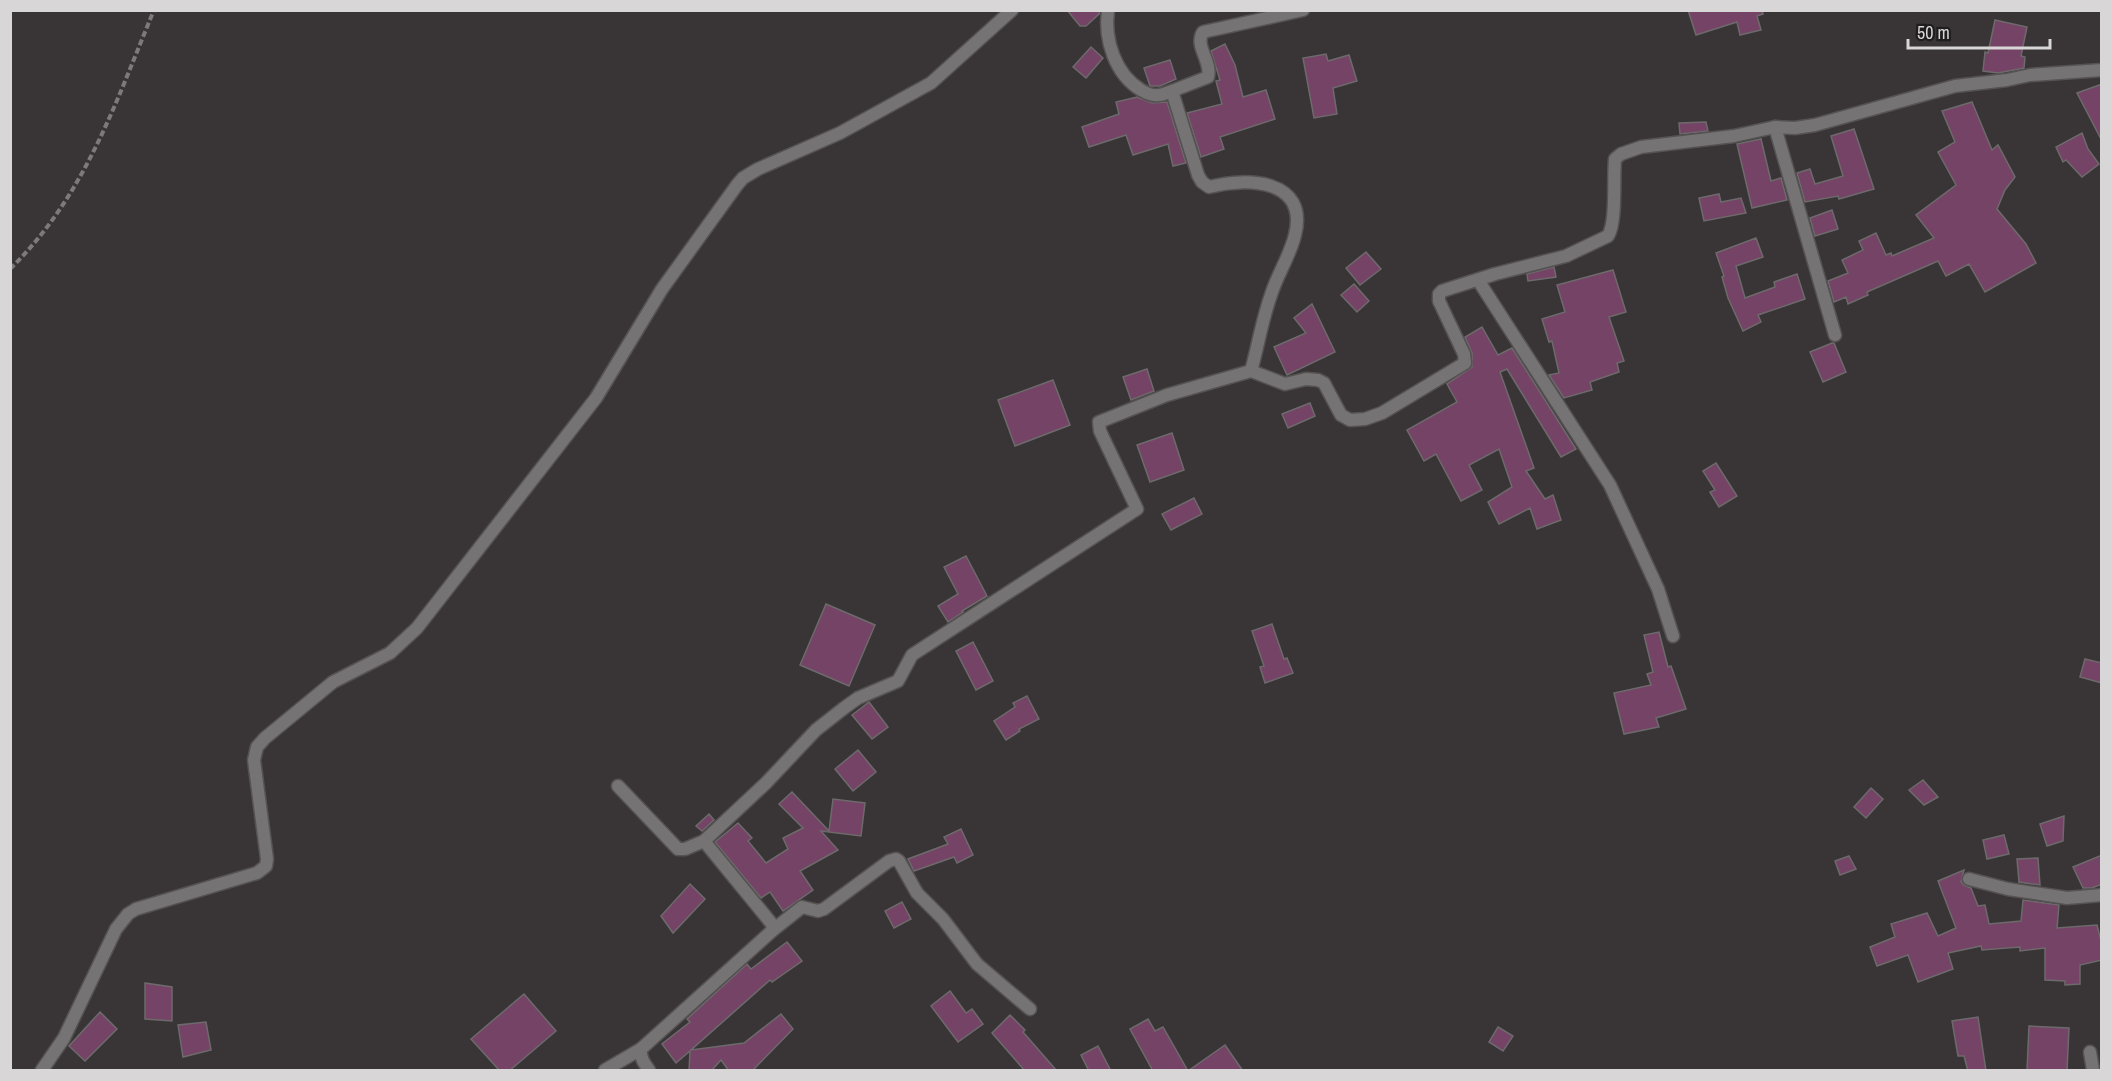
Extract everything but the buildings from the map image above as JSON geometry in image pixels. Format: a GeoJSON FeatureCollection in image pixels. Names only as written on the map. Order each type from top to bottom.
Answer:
{"type":"FeatureCollection","features":[{"type":"Feature","properties":{"kind":"street"},"geometry":{"type":"LineString","coordinates":[[42,1071],[64,1038],[116,929],[128,914],[136,909],[257,873],[266,866],[254,760],[257,747],[333,682],[390,653],[417,628],[596,398],[662,289],[743,178],[758,169],[840,133],[931,83],[1012,10]]}},
{"type":"Feature","properties":{"kind":"street"},"geometry":{"type":"LineString","coordinates":[[1108,10],[1108,37],[1118,66],[1127,79],[1148,94],[1157,96],[1208,77],[1209,66],[1200,41],[1203,32],[1303,10]]}},
{"type":"Feature","properties":{"kind":"street"},"geometry":{"type":"LineString","coordinates":[[618,786],[678,849],[685,849],[704,841],[766,783],[816,730],[858,698],[898,681],[912,655],[1137,509],[1100,431],[1099,422],[1167,395],[1251,371],[1285,384],[1318,380],[1324,383],[1341,415],[1350,420],[1373,417],[1465,363],[1464,354],[1438,297],[1442,291],[1566,256],[1608,236],[1612,229],[1615,159],[1621,154],[1641,147],[1734,136],[1775,127],[1795,128],[1815,125],[1955,86],[2030,75],[2102,70]]}},
{"type":"Feature","properties":{"kind":"street"},"geometry":{"type":"LineString","coordinates":[[1172,91],[1202,182],[1209,187],[1230,182],[1263,183],[1286,194],[1296,209],[1295,237],[1270,296],[1251,371]]}},
{"type":"Feature","properties":{"kind":"street"},"geometry":{"type":"LineString","coordinates":[[1775,127],[1835,334]]}},
{"type":"Feature","properties":{"kind":"street"},"geometry":{"type":"LineString","coordinates":[[1478,280],[1610,485],[1658,589],[1672,636]]}},
{"type":"Feature","properties":{"kind":"street"},"geometry":{"type":"LineString","coordinates":[[704,841],[772,924],[773,930]]}},
{"type":"Feature","properties":{"kind":"street"},"geometry":{"type":"LineString","coordinates":[[605,1071],[641,1049],[773,930],[802,907],[818,911],[824,909],[889,861],[896,859],[917,893],[943,919],[979,967],[1030,1009]]}},
{"type":"Feature","properties":{"kind":"street"},"geometry":{"type":"LineString","coordinates":[[1970,879],[2008,889],[2067,898],[2102,895]]}},
{"type":"Feature","properties":{"kind":"street"},"geometry":{"type":"LineString","coordinates":[[641,1049],[642,1062],[649,1071]]}},
{"type":"Feature","properties":{"kind":"street"},"geometry":{"type":"LineString","coordinates":[[2090,1052],[2093,1071]]}},
{"type":"Feature","properties":{"kind":"path"},"geometry":{"type":"LineString","coordinates":[[10,269],[34,246],[78,184],[105,129],[154,10]]}}]}
